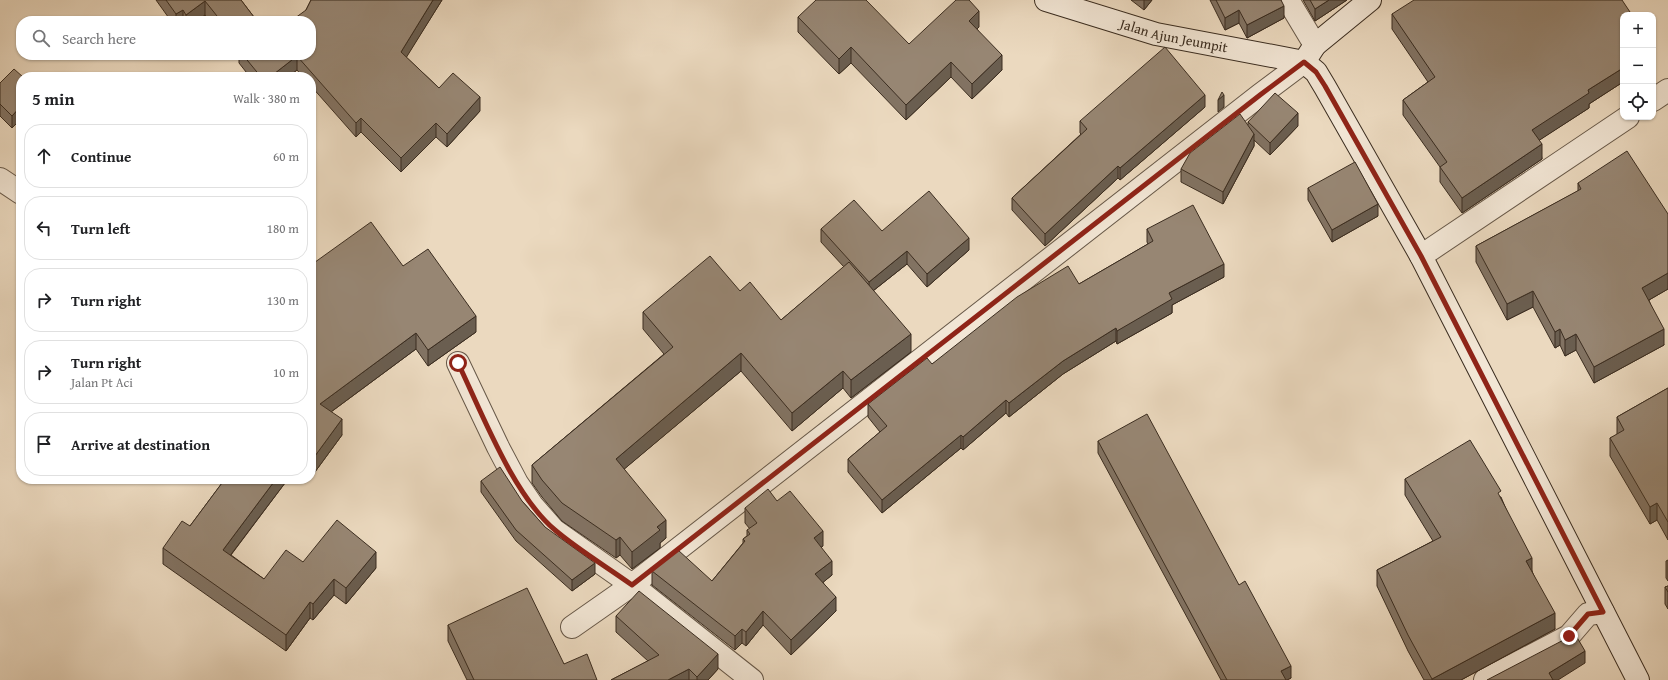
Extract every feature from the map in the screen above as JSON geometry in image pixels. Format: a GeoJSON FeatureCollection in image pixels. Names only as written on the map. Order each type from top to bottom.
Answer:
{"type":"FeatureCollection","features":[{"type":"Feature","properties":{"kind":"street","name":"Jalan Ajun Jeumpit"},"geometry":{"type":"LineString","coordinates":[[1046,0],[1156,34],[1310,53]]}},
{"type":"Feature","properties":{"kind":"street"},"geometry":{"type":"LineString","coordinates":[[1288,0],[1310,53],[1316,72],[1421,256],[1596,613],[1638,680]]}},
{"type":"Feature","properties":{"kind":"street"},"geometry":{"type":"LineString","coordinates":[[572,627],[632,585],[1282,79],[1370,0]]}},
{"type":"Feature","properties":{"kind":"street"},"geometry":{"type":"LineString","coordinates":[[1656,98],[1668,90]]}},
{"type":"Feature","properties":{"kind":"street"},"geometry":{"type":"LineString","coordinates":[[1421,256],[1624,120]]}},
{"type":"Feature","properties":{"kind":"street"},"geometry":{"type":"LineString","coordinates":[[0,179],[16,190]]}},
{"type":"Feature","properties":{"kind":"street"},"geometry":{"type":"LineString","coordinates":[[458,363],[517,483],[532,505],[554,530],[632,585],[752,680]]}},
{"type":"Feature","properties":{"kind":"street"},"geometry":{"type":"LineString","coordinates":[[1485,680],[1569,636],[1596,613]]}},
{"type":"Feature","properties":{"kind":"building"},"geometry":{"type":"Polygon","coordinates":[[[166,0],[241,0],[253,16],[217,16],[205,1],[186,15],[183,10],[176,14],[166,0]]]}},
{"type":"Feature","properties":{"kind":"building"},"geometry":{"type":"Polygon","coordinates":[[[311,0],[433,0],[401,52],[439,88],[453,73],[480,97],[447,134],[436,123],[401,158],[361,118],[356,123],[316,78],[316,72],[311,72],[301,60],[316,60],[316,16],[298,16],[306,10],[311,0]]]}},
{"type":"Feature","properties":{"kind":"building"},"geometry":{"type":"Polygon","coordinates":[[[816,0],[866,0],[909,44],[956,0],[969,0],[979,11],[969,21],[1002,55],[972,84],[951,62],[906,105],[851,47],[839,59],[798,17],[816,0]]]}},
{"type":"Feature","properties":{"kind":"building"},"geometry":{"type":"Polygon","coordinates":[[[1216,0],[1281,0],[1284,6],[1247,25],[1239,10],[1225,18],[1216,0]]]}},
{"type":"Feature","properties":{"kind":"building"},"geometry":{"type":"Polygon","coordinates":[[[1310,0],[1329,0],[1315,9],[1310,0]]]}},
{"type":"Feature","properties":{"kind":"building"},"geometry":{"type":"Polygon","coordinates":[[[1414,0],[1622,0],[1630,12],[1620,12],[1620,70],[1588,90],[1589,93],[1532,130],[1542,144],[1462,198],[1440,167],[1447,162],[1403,100],[1435,77],[1392,14],[1414,0]]]}},
{"type":"Feature","properties":{"kind":"building"},"geometry":{"type":"Polygon","coordinates":[[[1165,47],[1205,95],[1120,168],[1118,166],[1045,234],[1012,198],[1087,129],[1080,121],[1165,47]]]}},
{"type":"Feature","properties":{"kind":"building"},"geometry":{"type":"Polygon","coordinates":[[[247,60],[292,60],[276,72],[257,72],[247,60]]]}},
{"type":"Feature","properties":{"kind":"building"},"geometry":{"type":"Polygon","coordinates":[[[14,69],[17,72],[16,72],[16,112],[12,116],[0,104],[0,83],[14,69]]]}},
{"type":"Feature","properties":{"kind":"building"},"geometry":{"type":"Polygon","coordinates":[[[1222,92],[1224,95],[1218,100],[1222,92]]]}},
{"type":"Feature","properties":{"kind":"building"},"geometry":{"type":"Polygon","coordinates":[[[1275,93],[1298,113],[1270,143],[1248,122],[1275,93]]]}},
{"type":"Feature","properties":{"kind":"building"},"geometry":{"type":"Polygon","coordinates":[[[1240,114],[1254,134],[1223,192],[1181,169],[1190,153],[1240,114]]]}},
{"type":"Feature","properties":{"kind":"building"},"geometry":{"type":"Polygon","coordinates":[[[1627,151],[1668,214],[1668,273],[1642,288],[1664,329],[1594,367],[1576,334],[1565,340],[1560,329],[1555,332],[1533,291],[1507,304],[1476,246],[1581,189],[1578,183],[1627,151]]]}},
{"type":"Feature","properties":{"kind":"building"},"geometry":{"type":"Polygon","coordinates":[[[1355,162],[1378,204],[1332,230],[1308,188],[1355,162]]]}},
{"type":"Feature","properties":{"kind":"building"},"geometry":{"type":"Polygon","coordinates":[[[929,191],[969,238],[927,274],[907,251],[869,282],[821,229],[854,200],[882,231],[929,191]]]}},
{"type":"Feature","properties":{"kind":"building"},"geometry":{"type":"Polygon","coordinates":[[[1193,205],[1224,264],[1169,293],[1172,299],[1117,331],[1116,328],[1063,361],[1009,403],[1006,400],[963,437],[961,435],[882,500],[848,459],[887,426],[868,404],[927,358],[932,364],[1017,297],[1068,266],[1079,284],[1153,241],[1147,229],[1193,205]]]}},
{"type":"Feature","properties":{"kind":"building"},"geometry":{"type":"Polygon","coordinates":[[[371,222],[403,266],[428,249],[476,316],[428,350],[416,333],[320,404],[342,419],[316,455],[316,261],[371,222]]]}},
{"type":"Feature","properties":{"kind":"building"},"geometry":{"type":"Polygon","coordinates":[[[710,256],[740,291],[750,282],[781,320],[849,262],[911,334],[851,380],[843,371],[792,413],[741,353],[616,459],[666,520],[657,527],[660,530],[632,552],[620,537],[616,540],[562,503],[542,480],[532,465],[673,347],[643,312],[710,256]]]}},
{"type":"Feature","properties":{"kind":"building"},"geometry":{"type":"Polygon","coordinates":[[[1668,388],[1668,522],[1657,503],[1650,507],[1610,438],[1624,430],[1617,417],[1668,388]]]}},
{"type":"Feature","properties":{"kind":"building"},"geometry":{"type":"Polygon","coordinates":[[[1147,414],[1239,585],[1245,581],[1291,666],[1281,671],[1286,680],[1227,680],[1098,441],[1147,414]]]}},
{"type":"Feature","properties":{"kind":"building"},"geometry":{"type":"Polygon","coordinates":[[[1470,440],[1501,491],[1498,493],[1532,558],[1526,561],[1555,613],[1432,679],[1408,635],[1377,570],[1441,537],[1405,479],[1470,440]]]}},
{"type":"Feature","properties":{"kind":"building"},"geometry":{"type":"Polygon","coordinates":[[[500,467],[522,501],[545,527],[595,563],[572,580],[516,530],[481,481],[500,467]]]}},
{"type":"Feature","properties":{"kind":"building"},"geometry":{"type":"Polygon","coordinates":[[[221,484],[272,484],[223,550],[264,579],[286,550],[303,562],[337,520],[376,552],[346,588],[334,579],[313,604],[310,602],[286,635],[163,548],[182,521],[190,526],[221,484]]]}},
{"type":"Feature","properties":{"kind":"building"},"geometry":{"type":"Polygon","coordinates":[[[768,489],[777,501],[790,491],[823,531],[814,538],[832,561],[815,574],[836,597],[791,640],[763,611],[746,632],[742,629],[735,636],[652,571],[678,550],[712,581],[745,541],[743,539],[750,534],[747,530],[757,523],[745,508],[768,489]]]}},
{"type":"Feature","properties":{"kind":"building"},"geometry":{"type":"Polygon","coordinates":[[[527,588],[564,664],[587,654],[597,680],[474,680],[448,625],[527,588]]]}},
{"type":"Feature","properties":{"kind":"building"},"geometry":{"type":"Polygon","coordinates":[[[639,591],[718,654],[697,677],[689,669],[668,680],[611,680],[659,655],[616,616],[639,591]]]}},
{"type":"Feature","properties":{"kind":"building"},"geometry":{"type":"Polygon","coordinates":[[[1575,634],[1585,651],[1549,673],[1553,680],[1487,680],[1575,634]]]}},
{"type":"Feature","properties":{"kind":"route"},"geometry":{"type":"LineString","coordinates":[[458,363],[498,447],[517,483],[532,505],[554,530],[632,585],[1304,62],[1316,72],[1325,86],[1421,256],[1603,612],[1588,614],[1569,636]]}}]}
